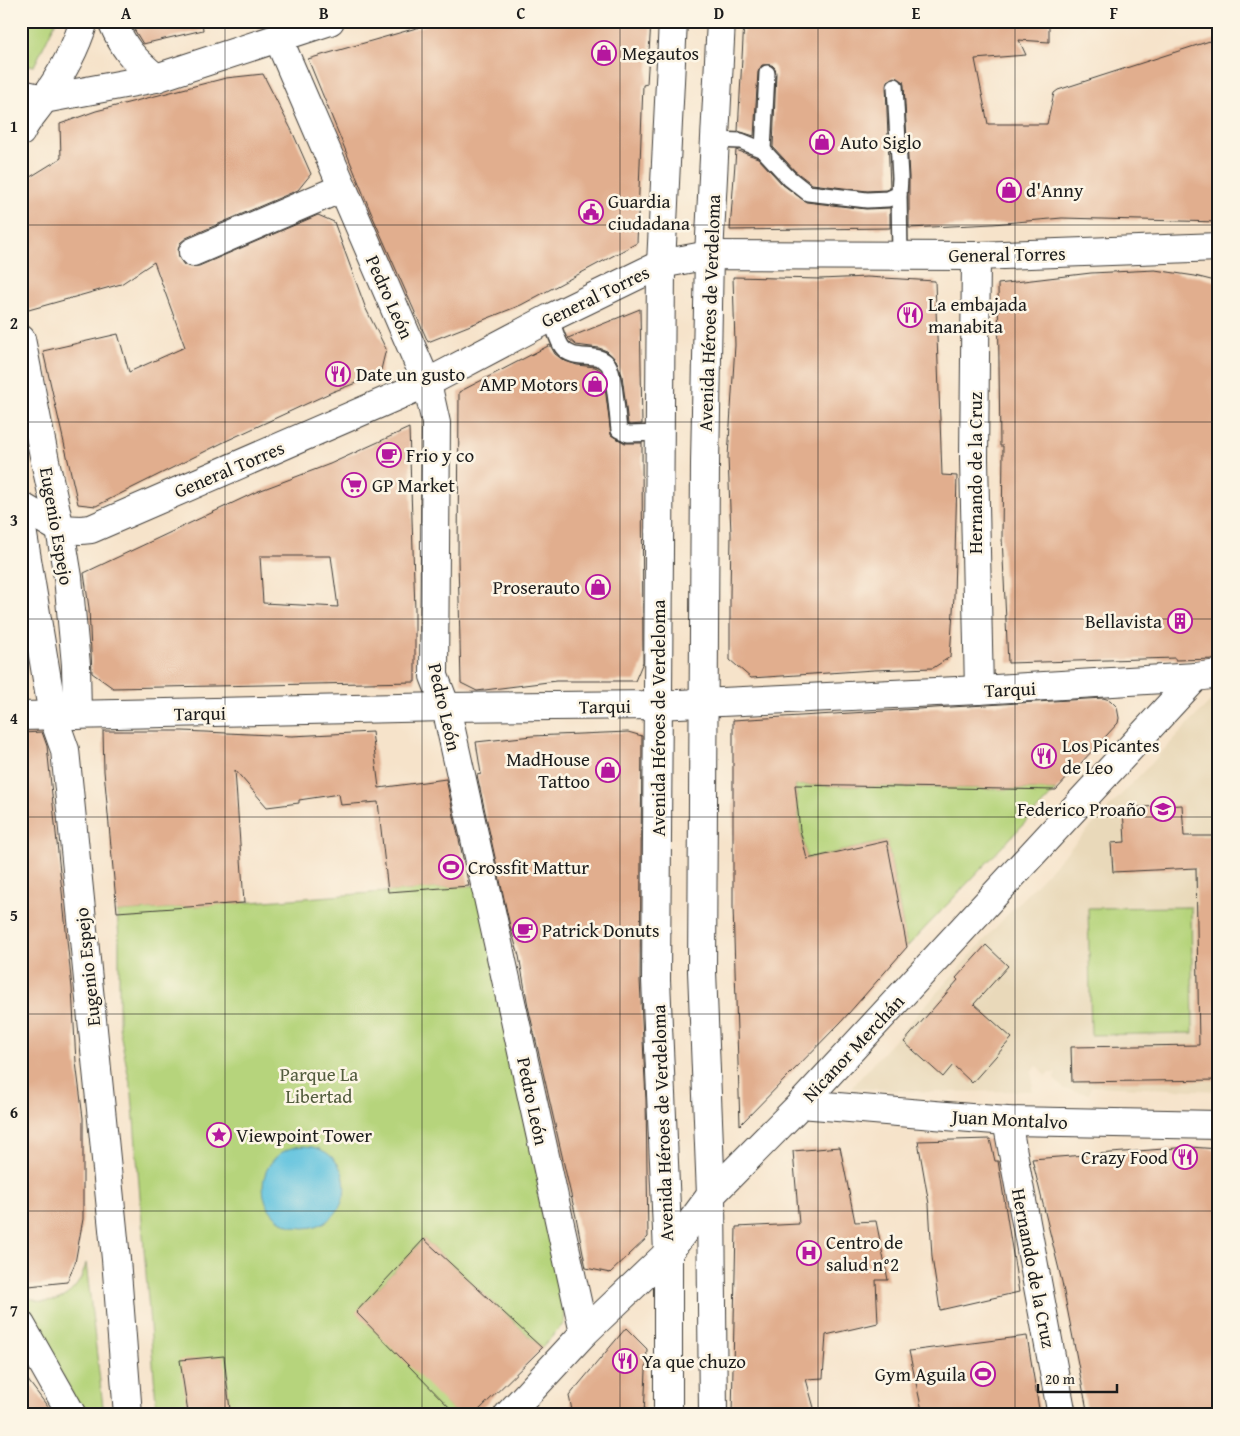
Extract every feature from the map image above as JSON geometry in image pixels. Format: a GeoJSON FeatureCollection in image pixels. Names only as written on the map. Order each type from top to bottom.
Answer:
{"type":"FeatureCollection","features":[{"type":"Feature","properties":{"kind":"street"},"geometry":{"type":"LineString","coordinates":[[21,132],[33,96],[78,41],[84,21]]}},
{"type":"Feature","properties":{"kind":"street"},"geometry":{"type":"LineString","coordinates":[[112,21],[122,44],[136,61],[156,78]]}},
{"type":"Feature","properties":{"kind":"street"},"geometry":{"type":"LineString","coordinates":[[33,96],[156,78],[330,21]]}},
{"type":"Feature","properties":{"kind":"street","name":"Avenida Héroes de Verdeloma"},"geometry":{"type":"LineString","coordinates":[[668,1415],[668,1253],[656,980],[661,264],[673,21]]}},
{"type":"Feature","properties":{"kind":"street","name":"Avenida Héroes de Verdeloma"},"geometry":{"type":"LineString","coordinates":[[713,1415],[712,1195],[702,971],[708,255],[721,21]]}},
{"type":"Feature","properties":{"kind":"street","name":"Pedro León"},"geometry":{"type":"LineString","coordinates":[[278,38],[427,383],[436,423],[434,676],[446,707],[584,1333]]}},
{"type":"Feature","properties":{"kind":"street"},"geometry":{"type":"LineString","coordinates":[[193,252],[342,188]]}},
{"type":"Feature","properties":{"kind":"street","name":"General Torres"},"geometry":{"type":"LineString","coordinates":[[21,506],[60,529],[91,529],[427,383],[550,318],[661,264],[708,255],[976,256],[1219,247]]}},
{"type":"Feature","properties":{"kind":"street","name":"Hernando de la Cruz"},"geometry":{"type":"LineString","coordinates":[[976,256],[974,459],[979,690]]}},
{"type":"Feature","properties":{"kind":"street","name":"Eugenio Espejo"},"geometry":{"type":"LineString","coordinates":[[21,339],[68,576],[74,645],[65,716],[65,750],[116,1259],[128,1415]]}},
{"type":"Feature","properties":{"kind":"street","name":"Eugenio Espejo"},"geometry":{"type":"LineString","coordinates":[[21,523],[65,716]]}},
{"type":"Feature","properties":{"kind":"street","name":"Tarqui"},"geometry":{"type":"LineString","coordinates":[[21,716],[446,707],[657,705],[979,690],[1207,676]]}},
{"type":"Feature","properties":{"kind":"street","name":"Nicanor Merchán"},"geometry":{"type":"LineString","coordinates":[[508,1415],[584,1333],[668,1253],[712,1195],[801,1104],[1207,676]]}},
{"type":"Feature","properties":{"kind":"street","name":"Juan Montalvo"},"geometry":{"type":"LineString","coordinates":[[801,1104],[1007,1121],[1219,1125]]}},
{"type":"Feature","properties":{"kind":"street","name":"Hernando de la Cruz"},"geometry":{"type":"LineString","coordinates":[[1007,1121],[1062,1415]]}},
{"type":"Feature","properties":{"kind":"street"},"geometry":{"type":"LineString","coordinates":[[21,1325],[72,1415]]}},
{"type":"Feature","properties":{"kind":"lane"},"geometry":{"type":"LineString","coordinates":[[763,150],[767,73]]}},
{"type":"Feature","properties":{"kind":"lane"},"geometry":{"type":"LineString","coordinates":[[895,86],[900,178],[900,255]]}},
{"type":"Feature","properties":{"kind":"lane"},"geometry":{"type":"LineString","coordinates":[[715,140],[741,141],[763,150],[789,178],[808,194],[867,200],[888,199],[899,194]]}},
{"type":"Feature","properties":{"kind":"lane"},"geometry":{"type":"LineString","coordinates":[[550,318],[562,347],[573,356],[596,357],[607,363],[613,373],[619,430],[628,434],[660,433]]}},
{"type":"Feature","properties":{"kind":"shaded area","name":"Federico Proaño"},"geometry":{"type":"Polygon","coordinates":[[[1216,695],[1219,695],[1219,1091],[1091,1086],[1089,1094],[1064,1089],[1054,1079],[1056,1073],[1049,1073],[1045,1076],[1038,1066],[1031,1073],[1033,1081],[1032,1091],[931,1092],[851,1088],[1006,916],[1216,695]]]}},
{"type":"Feature","properties":{"kind":"green space"},"geometry":{"type":"Polygon","coordinates":[[[21,21],[56,21],[34,66],[21,64],[21,21]]]}},
{"type":"Feature","properties":{"kind":"green space"},"geometry":{"type":"Polygon","coordinates":[[[795,785],[1056,790],[907,947],[887,841],[807,859],[800,830],[795,785]]]}},
{"type":"Feature","properties":{"kind":"green space","name":"Parque La Libertad"},"geometry":{"type":"Polygon","coordinates":[[[479,885],[564,1303],[564,1323],[542,1348],[424,1239],[359,1309],[457,1415],[157,1415],[132,1094],[119,1027],[119,938],[117,912],[479,885]]]}},
{"type":"Feature","properties":{"kind":"green space"},"geometry":{"type":"Polygon","coordinates":[[[1191,907],[1193,1033],[1091,1035],[1088,908],[1191,907]]]}},
{"type":"Feature","properties":{"kind":"green space"},"geometry":{"type":"Polygon","coordinates":[[[86,1263],[104,1415],[84,1415],[21,1300],[21,1293],[42,1302],[62,1298],[77,1284],[83,1274],[86,1263]]]}},
{"type":"Feature","properties":{"kind":"water"},"geometry":{"type":"Polygon","coordinates":[[[296,1146],[312,1146],[327,1153],[338,1164],[345,1179],[342,1203],[333,1216],[312,1228],[296,1228],[281,1221],[270,1210],[263,1195],[263,1179],[270,1164],[281,1153],[296,1146]]]}},
{"type":"Feature","properties":{"kind":"building"},"geometry":{"type":"Polygon","coordinates":[[[129,21],[202,21],[203,30],[143,44],[129,21]]]}},
{"type":"Feature","properties":{"kind":"building"},"geometry":{"type":"Polygon","coordinates":[[[441,21],[651,21],[647,84],[643,85],[637,243],[521,305],[428,342],[372,215],[308,59],[441,21]]]}},
{"type":"Feature","properties":{"kind":"building"},"geometry":{"type":"Polygon","coordinates":[[[744,21],[1049,21],[1049,42],[1019,40],[1026,55],[975,59],[988,124],[1047,124],[1054,93],[1058,90],[1219,38],[1219,222],[1062,218],[909,228],[909,177],[903,81],[894,77],[887,81],[886,86],[890,188],[867,191],[812,184],[795,171],[773,147],[776,73],[772,65],[762,65],[758,72],[754,136],[738,131],[744,21]]]}},
{"type":"Feature","properties":{"kind":"building"},"geometry":{"type":"Polygon","coordinates":[[[263,74],[311,174],[298,190],[186,238],[180,243],[178,250],[179,258],[184,265],[191,267],[199,266],[318,215],[334,222],[366,309],[386,349],[380,374],[332,392],[226,441],[96,506],[78,504],[43,351],[118,334],[129,372],[185,347],[154,262],[121,284],[25,311],[21,279],[21,205],[27,179],[61,158],[60,124],[96,111],[226,78],[263,74]]]}},
{"type":"Feature","properties":{"kind":"building"},"geometry":{"type":"Polygon","coordinates":[[[736,150],[758,158],[783,185],[806,202],[866,209],[890,208],[890,228],[730,230],[736,150]]]}},
{"type":"Feature","properties":{"kind":"building"},"geometry":{"type":"Polygon","coordinates":[[[1155,270],[1219,282],[1219,659],[1175,660],[1175,658],[1008,663],[1002,537],[1003,446],[1000,446],[998,284],[1091,273],[1155,270]]]}},
{"type":"Feature","properties":{"kind":"building"},"geometry":{"type":"Polygon","coordinates":[[[733,277],[820,279],[867,277],[935,281],[942,475],[957,476],[954,596],[950,657],[933,668],[751,678],[730,660],[731,534],[728,457],[735,345],[733,277]]]}},
{"type":"Feature","properties":{"kind":"building"},"geometry":{"type":"Polygon","coordinates":[[[640,309],[642,424],[630,425],[628,424],[622,375],[616,360],[607,351],[576,345],[568,338],[640,309]]]}},
{"type":"Feature","properties":{"kind":"building"},"geometry":{"type":"Polygon","coordinates":[[[550,345],[555,354],[563,360],[577,365],[595,367],[600,370],[605,387],[611,435],[625,443],[642,443],[643,662],[635,681],[556,681],[477,691],[461,683],[458,559],[459,392],[550,345]]]}},
{"type":"Feature","properties":{"kind":"building"},"geometry":{"type":"Polygon","coordinates":[[[409,428],[415,610],[415,682],[113,688],[92,673],[89,608],[84,573],[256,492],[330,464],[409,428]],[[260,556],[263,603],[338,607],[331,556],[260,556]]]}},
{"type":"Feature","properties":{"kind":"building"},"geometry":{"type":"Polygon","coordinates":[[[1103,698],[1110,700],[1117,707],[1118,723],[1056,790],[795,785],[800,830],[807,859],[887,841],[907,947],[841,1022],[740,1125],[733,907],[733,720],[1103,698]]]}},
{"type":"Feature","properties":{"kind":"building"},"geometry":{"type":"Polygon","coordinates":[[[103,731],[183,731],[292,736],[372,732],[379,788],[446,779],[469,886],[388,892],[378,802],[341,805],[339,794],[299,800],[299,803],[267,807],[235,770],[244,903],[117,912],[104,771],[103,731]]]}},
{"type":"Feature","properties":{"kind":"building"},"geometry":{"type":"Polygon","coordinates":[[[42,732],[47,746],[72,988],[76,1062],[83,1118],[83,1219],[75,1263],[67,1282],[29,1286],[21,1280],[21,733],[42,732]]]}},
{"type":"Feature","properties":{"kind":"building"},"geometry":{"type":"Polygon","coordinates":[[[628,732],[642,736],[640,980],[646,1100],[648,1237],[610,1273],[586,1268],[528,1006],[519,956],[510,926],[477,775],[481,774],[476,742],[532,736],[628,732]]]}},
{"type":"Feature","properties":{"kind":"building"},"geometry":{"type":"Polygon","coordinates":[[[1182,805],[1184,836],[1219,836],[1219,1080],[1072,1082],[1071,1047],[1199,1045],[1196,868],[1113,872],[1111,843],[1125,842],[1123,808],[1182,805]]]}},
{"type":"Feature","properties":{"kind":"building"},"geometry":{"type":"Polygon","coordinates":[[[986,945],[1008,966],[974,1004],[1012,1038],[972,1083],[953,1065],[943,1077],[904,1042],[958,980],[956,978],[986,945]]]}},
{"type":"Feature","properties":{"kind":"building"},"geometry":{"type":"Polygon","coordinates":[[[990,1139],[995,1161],[998,1161],[1019,1292],[940,1310],[932,1257],[929,1204],[918,1141],[990,1139]]]}},
{"type":"Feature","properties":{"kind":"building"},"geometry":{"type":"Polygon","coordinates":[[[840,1147],[855,1222],[876,1221],[888,1280],[876,1280],[878,1323],[826,1335],[823,1378],[806,1379],[816,1415],[732,1415],[736,1227],[799,1224],[793,1151],[840,1147]]]}},
{"type":"Feature","properties":{"kind":"building"},"geometry":{"type":"Polygon","coordinates":[[[1190,1147],[1219,1149],[1219,1415],[1088,1415],[1062,1282],[1032,1159],[1190,1147]]]}},
{"type":"Feature","properties":{"kind":"building"},"geometry":{"type":"Polygon","coordinates":[[[424,1239],[542,1348],[474,1415],[457,1415],[356,1312],[424,1239]]]}},
{"type":"Feature","properties":{"kind":"building"},"geometry":{"type":"Polygon","coordinates":[[[626,1328],[647,1349],[644,1415],[573,1415],[569,1396],[626,1328]]]}},
{"type":"Feature","properties":{"kind":"building"},"geometry":{"type":"Polygon","coordinates":[[[1027,1336],[1040,1415],[923,1415],[909,1351],[1027,1336]]]}},
{"type":"Feature","properties":{"kind":"building"},"geometry":{"type":"Polygon","coordinates":[[[224,1356],[230,1410],[188,1413],[180,1360],[224,1356]]]}},
{"type":"Feature","properties":{"kind":"building"},"geometry":{"type":"Polygon","coordinates":[[[21,1371],[54,1415],[21,1415],[21,1371]]]}},
{"type":"Feature","properties":{"kind":"place","name":"Megautos"},"geometry":{"type":"Point","coordinates":[604,53]}},
{"type":"Feature","properties":{"kind":"place","name":"Auto Siglo"},"geometry":{"type":"Point","coordinates":[822,142]}},
{"type":"Feature","properties":{"kind":"place","name":"d'Anny"},"geometry":{"type":"Point","coordinates":[1009,190]}},
{"type":"Feature","properties":{"kind":"place","name":"Guardia ciudadana"},"geometry":{"type":"Point","coordinates":[591,212]}},
{"type":"Feature","properties":{"kind":"place","name":"La embajada manabita"},"geometry":{"type":"Point","coordinates":[910,315]}},
{"type":"Feature","properties":{"kind":"place","name":"Date un gusto"},"geometry":{"type":"Point","coordinates":[338,374]}},
{"type":"Feature","properties":{"kind":"place","name":"AMP Motors"},"geometry":{"type":"Point","coordinates":[595,384]}},
{"type":"Feature","properties":{"kind":"place","name":"Frio y co"},"geometry":{"type":"Point","coordinates":[389,455]}},
{"type":"Feature","properties":{"kind":"place","name":"GP Market"},"geometry":{"type":"Point","coordinates":[354,485]}},
{"type":"Feature","properties":{"kind":"place","name":"Proserauto"},"geometry":{"type":"Point","coordinates":[598,587]}},
{"type":"Feature","properties":{"kind":"place","name":"Bellavista"},"geometry":{"type":"Point","coordinates":[1180,621]}},
{"type":"Feature","properties":{"kind":"place","name":"Los Picantes de Leo"},"geometry":{"type":"Point","coordinates":[1044,756]}},
{"type":"Feature","properties":{"kind":"place","name":"MadHouse Tattoo"},"geometry":{"type":"Point","coordinates":[608,770]}},
{"type":"Feature","properties":{"kind":"place","name":"Federico Proaño"},"geometry":{"type":"Point","coordinates":[1163,809]}},
{"type":"Feature","properties":{"kind":"place","name":"Crossfit Mattur"},"geometry":{"type":"Point","coordinates":[451,867]}},
{"type":"Feature","properties":{"kind":"place","name":"Patrick Donuts"},"geometry":{"type":"Point","coordinates":[525,930]}},
{"type":"Feature","properties":{"kind":"place","name":"Viewpoint Tower"},"geometry":{"type":"Point","coordinates":[219,1135]}},
{"type":"Feature","properties":{"kind":"place","name":"Crazy Food"},"geometry":{"type":"Point","coordinates":[1185,1157]}},
{"type":"Feature","properties":{"kind":"place","name":"Centro de salud n°2"},"geometry":{"type":"Point","coordinates":[809,1253]}},
{"type":"Feature","properties":{"kind":"place","name":"Ya que chuzo"},"geometry":{"type":"Point","coordinates":[625,1361]}},
{"type":"Feature","properties":{"kind":"place","name":"Gym Aguila"},"geometry":{"type":"Point","coordinates":[983,1374]}}]}
